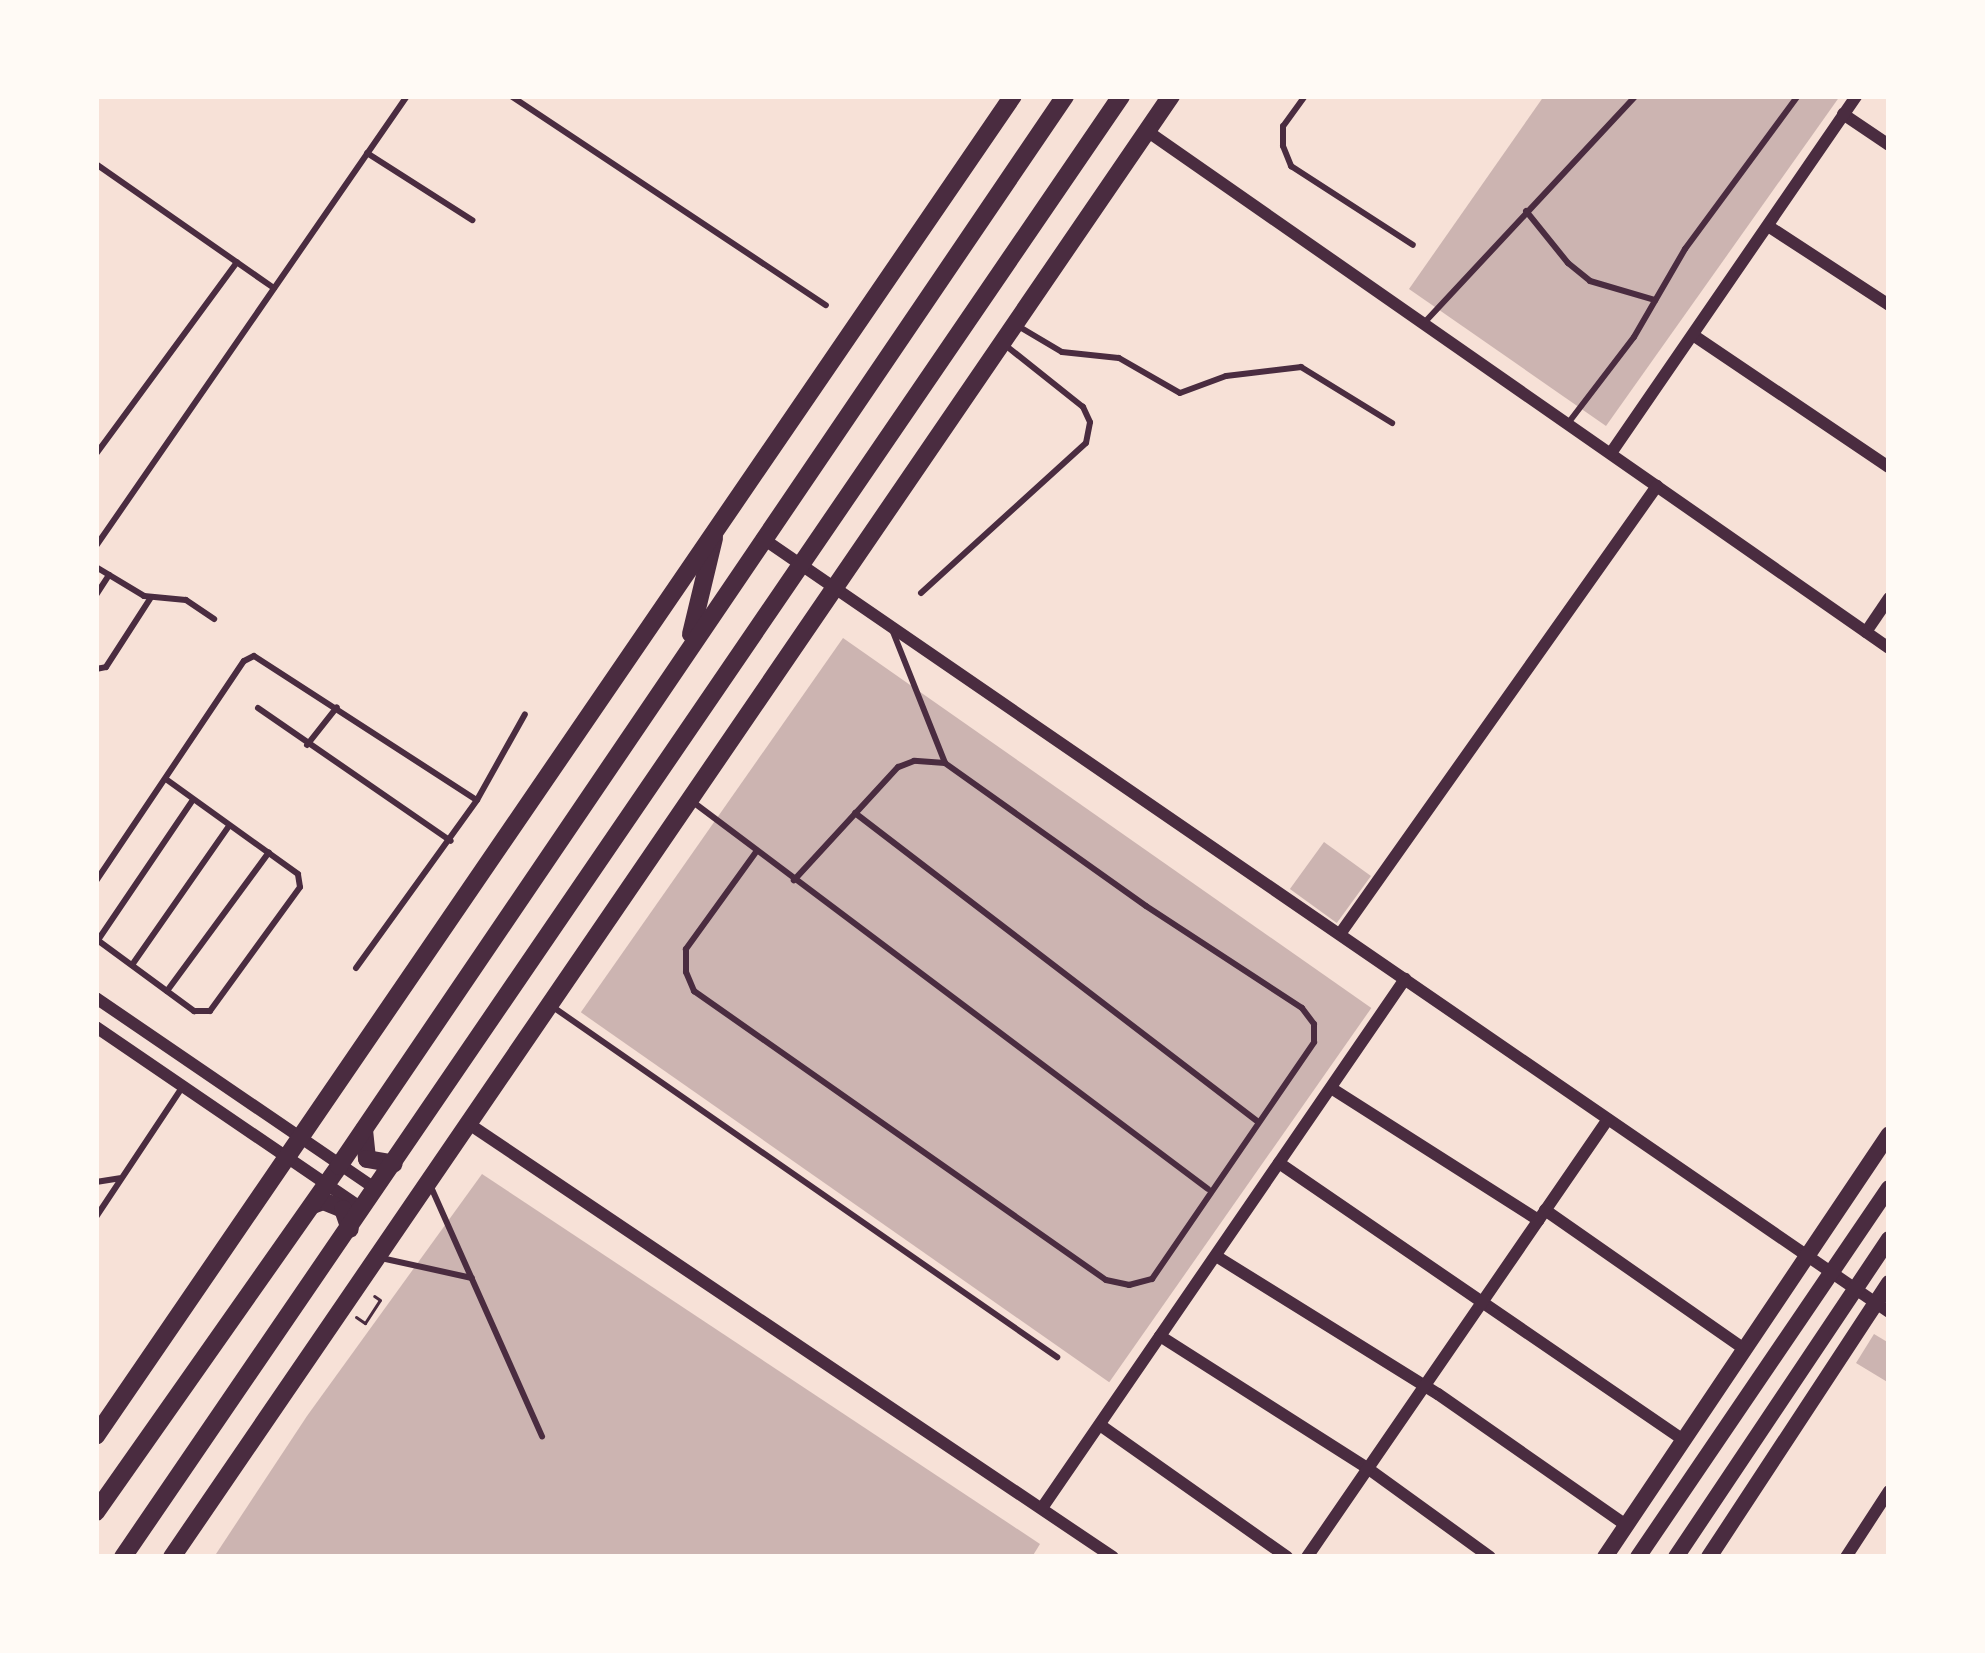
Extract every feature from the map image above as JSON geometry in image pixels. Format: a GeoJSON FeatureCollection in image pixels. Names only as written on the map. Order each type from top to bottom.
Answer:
{"type":"FeatureCollection","features":[{"type":"Feature","properties":{"kind":"main road"},"geometry":{"type":"LineString","coordinates":[[96,1436],[1013,96]]}},
{"type":"Feature","properties":{"kind":"main road"},"geometry":{"type":"LineString","coordinates":[[96,1512],[364,1130],[1065,96]]}},
{"type":"Feature","properties":{"kind":"main road"},"geometry":{"type":"LineString","coordinates":[[123,1557],[1121,96]]}},
{"type":"Feature","properties":{"kind":"main road"},"geometry":{"type":"LineString","coordinates":[[172,1557],[1171,96]]}},
{"type":"Feature","properties":{"kind":"main road"},"geometry":{"type":"LineString","coordinates":[[688,648],[717,528]]}},
{"type":"Feature","properties":{"kind":"main road"},"geometry":{"type":"LineString","coordinates":[[364,1130],[367,1159],[394,1164]]}},
{"type":"Feature","properties":{"kind":"main road"},"geometry":{"type":"LineString","coordinates":[[1605,1557],[1889,1134]]}},
{"type":"Feature","properties":{"kind":"main road"},"geometry":{"type":"LineString","coordinates":[[1638,1557],[1889,1188]]}},
{"type":"Feature","properties":{"kind":"main road"},"geometry":{"type":"LineString","coordinates":[[313,1204],[334,1203],[349,1218],[350,1229]]}},
{"type":"Feature","properties":{"kind":"main road"},"geometry":{"type":"LineString","coordinates":[[1676,1557],[1889,1239]]}},
{"type":"Feature","properties":{"kind":"main road"},"geometry":{"type":"LineString","coordinates":[[1708,1557],[1882,1307],[1889,1283]]}},
{"type":"Feature","properties":{"kind":"street"},"geometry":{"type":"LineString","coordinates":[[1611,453],[1856,96]]}},
{"type":"Feature","properties":{"kind":"street"},"geometry":{"type":"LineString","coordinates":[[1843,114],[1889,145]]}},
{"type":"Feature","properties":{"kind":"street"},"geometry":{"type":"LineString","coordinates":[[1147,131],[1889,647]]}},
{"type":"Feature","properties":{"kind":"street"},"geometry":{"type":"LineString","coordinates":[[1768,226],[1889,305]]}},
{"type":"Feature","properties":{"kind":"street"},"geometry":{"type":"LineString","coordinates":[[1693,335],[1889,467]]}},
{"type":"Feature","properties":{"kind":"street"},"geometry":{"type":"LineString","coordinates":[[1340,934],[1657,486]]}},
{"type":"Feature","properties":{"kind":"street"},"geometry":{"type":"LineString","coordinates":[[761,538],[1882,1307]]}},
{"type":"Feature","properties":{"kind":"street"},"geometry":{"type":"LineString","coordinates":[[1866,632],[1889,598]]}},
{"type":"Feature","properties":{"kind":"street"},"geometry":{"type":"LineString","coordinates":[[1042,1508],[1405,980]]}},
{"type":"Feature","properties":{"kind":"street"},"geometry":{"type":"LineString","coordinates":[[96,998],[196,1068],[295,1149],[327,1184],[363,1209]]}},
{"type":"Feature","properties":{"kind":"street"},"geometry":{"type":"LineString","coordinates":[[96,1027],[183,1086],[376,1190]]}},
{"type":"Feature","properties":{"kind":"street"},"geometry":{"type":"LineString","coordinates":[[183,1086],[196,1068]]}},
{"type":"Feature","properties":{"kind":"street"},"geometry":{"type":"LineString","coordinates":[[1331,1088],[1542,1215],[1743,1348]]}},
{"type":"Feature","properties":{"kind":"street"},"geometry":{"type":"LineString","coordinates":[[1307,1557],[1608,1119]]}},
{"type":"Feature","properties":{"kind":"street"},"geometry":{"type":"LineString","coordinates":[[469,1124],[1113,1557]]}},
{"type":"Feature","properties":{"kind":"street"},"geometry":{"type":"LineString","coordinates":[[1279,1163],[1683,1440]]}},
{"type":"Feature","properties":{"kind":"street"},"geometry":{"type":"LineString","coordinates":[[1216,1256],[1426,1386],[1626,1525]]}},
{"type":"Feature","properties":{"kind":"street"},"geometry":{"type":"LineString","coordinates":[[1160,1336],[1370,1470],[1490,1557]]}},
{"type":"Feature","properties":{"kind":"street"},"geometry":{"type":"LineString","coordinates":[[1100,1425],[1287,1557]]}},
{"type":"Feature","properties":{"kind":"street"},"geometry":{"type":"LineString","coordinates":[[1846,1557],[1889,1491]]}},
{"type":"Feature","properties":{"kind":"lane"},"geometry":{"type":"LineString","coordinates":[[96,546],[406,96]]}},
{"type":"Feature","properties":{"kind":"lane"},"geometry":{"type":"LineString","coordinates":[[511,96],[826,305]]}},
{"type":"Feature","properties":{"kind":"lane"},"geometry":{"type":"LineString","coordinates":[[1304,96],[1283,126],[1282,146],[1291,166],[1413,245]]}},
{"type":"Feature","properties":{"kind":"lane"},"geometry":{"type":"LineString","coordinates":[[1424,323],[1636,96]]}},
{"type":"Feature","properties":{"kind":"lane"},"geometry":{"type":"LineString","coordinates":[[1568,423],[1685,249],[1798,96]]}},
{"type":"Feature","properties":{"kind":"lane"},"geometry":{"type":"LineString","coordinates":[[367,153],[472,220]]}},
{"type":"Feature","properties":{"kind":"lane"},"geometry":{"type":"LineString","coordinates":[[96,164],[274,288]]}},
{"type":"Feature","properties":{"kind":"lane"},"geometry":{"type":"LineString","coordinates":[[1526,211],[1568,263],[1590,281],[1655,300]]}},
{"type":"Feature","properties":{"kind":"lane"},"geometry":{"type":"LineString","coordinates":[[96,454],[237,262]]}},
{"type":"Feature","properties":{"kind":"lane"},"geometry":{"type":"LineString","coordinates":[[1015,324],[1062,352],[1119,358],[1180,393],[1226,376],[1301,367],[1392,424]]}},
{"type":"Feature","properties":{"kind":"lane"},"geometry":{"type":"LineString","coordinates":[[921,593],[1086,443],[1090,422],[1083,407],[1003,343]]}},
{"type":"Feature","properties":{"kind":"lane"},"geometry":{"type":"LineString","coordinates":[[96,567],[150,598],[186,600],[214,619]]}},
{"type":"Feature","properties":{"kind":"lane"},"geometry":{"type":"LineString","coordinates":[[96,595],[109,575]]}},
{"type":"Feature","properties":{"kind":"lane"},"geometry":{"type":"LineString","coordinates":[[96,669],[106,667],[150,598]]}},
{"type":"Feature","properties":{"kind":"lane"},"geometry":{"type":"LineString","coordinates":[[891,626],[945,763]]}},
{"type":"Feature","properties":{"kind":"lane"},"geometry":{"type":"LineString","coordinates":[[96,881],[244,661],[254,656],[477,800]]}},
{"type":"Feature","properties":{"kind":"lane"},"geometry":{"type":"LineString","coordinates":[[307,745],[337,706]]}},
{"type":"Feature","properties":{"kind":"lane"},"geometry":{"type":"LineString","coordinates":[[258,708],[452,842]]}},
{"type":"Feature","properties":{"kind":"lane"},"geometry":{"type":"LineString","coordinates":[[356,968],[452,842],[525,714]]}},
{"type":"Feature","properties":{"kind":"lane"},"geometry":{"type":"LineString","coordinates":[[756,852],[686,949],[686,972],[694,991],[1106,1280],[1130,1286],[1152,1279],[1208,1189],[1314,1042],[1314,1024],[1302,1008],[1146,906],[945,763],[914,761],[898,767],[794,880]]}},
{"type":"Feature","properties":{"kind":"lane"},"geometry":{"type":"LineString","coordinates":[[166,779],[298,874],[300,887],[218,1001],[200,1013],[97,940],[193,800]]}},
{"type":"Feature","properties":{"kind":"lane"},"geometry":{"type":"LineString","coordinates":[[690,800],[1208,1189]]}},
{"type":"Feature","properties":{"kind":"lane"},"geometry":{"type":"LineString","coordinates":[[855,813],[1257,1121]]}},
{"type":"Feature","properties":{"kind":"lane"},"geometry":{"type":"LineString","coordinates":[[132,965],[229,826]]}},
{"type":"Feature","properties":{"kind":"lane"},"geometry":{"type":"LineString","coordinates":[[167,991],[268,852]]}},
{"type":"Feature","properties":{"kind":"lane"},"geometry":{"type":"LineString","coordinates":[[550,1005],[1057,1357]]}},
{"type":"Feature","properties":{"kind":"lane"},"geometry":{"type":"LineString","coordinates":[[96,1217],[183,1086]]}},
{"type":"Feature","properties":{"kind":"lane"},"geometry":{"type":"LineString","coordinates":[[96,1182],[120,1178]]}},
{"type":"Feature","properties":{"kind":"lane"},"geometry":{"type":"LineString","coordinates":[[429,1183],[542,1436]]}},
{"type":"Feature","properties":{"kind":"lane"},"geometry":{"type":"LineString","coordinates":[[377,1258],[472,1278]]}},
{"type":"Feature","properties":{"kind":"path"},"geometry":{"type":"LineString","coordinates":[[365,1323],[380,1300]]}},
{"type":"Feature","properties":{"kind":"building"},"geometry":{"type":"Polygon","coordinates":[[[1544,96],[1840,96],[1606,426],[1409,289],[1544,96]]]}},
{"type":"Feature","properties":{"kind":"building"},"geometry":{"type":"Polygon","coordinates":[[[843,638],[1371,1008],[1109,1382],[581,1012],[843,638]]]}},
{"type":"Feature","properties":{"kind":"building"},"geometry":{"type":"Polygon","coordinates":[[[1324,842],[1371,876],[1337,923],[1290,889],[1324,842]]]}},
{"type":"Feature","properties":{"kind":"building"},"geometry":{"type":"Polygon","coordinates":[[[482,1174],[1040,1544],[1032,1557],[214,1557],[307,1416],[482,1174]]]}},
{"type":"Feature","properties":{"kind":"building"},"geometry":{"type":"Polygon","coordinates":[[[1874,1334],[1889,1343],[1889,1383],[1856,1363],[1874,1334]]]}}]}
